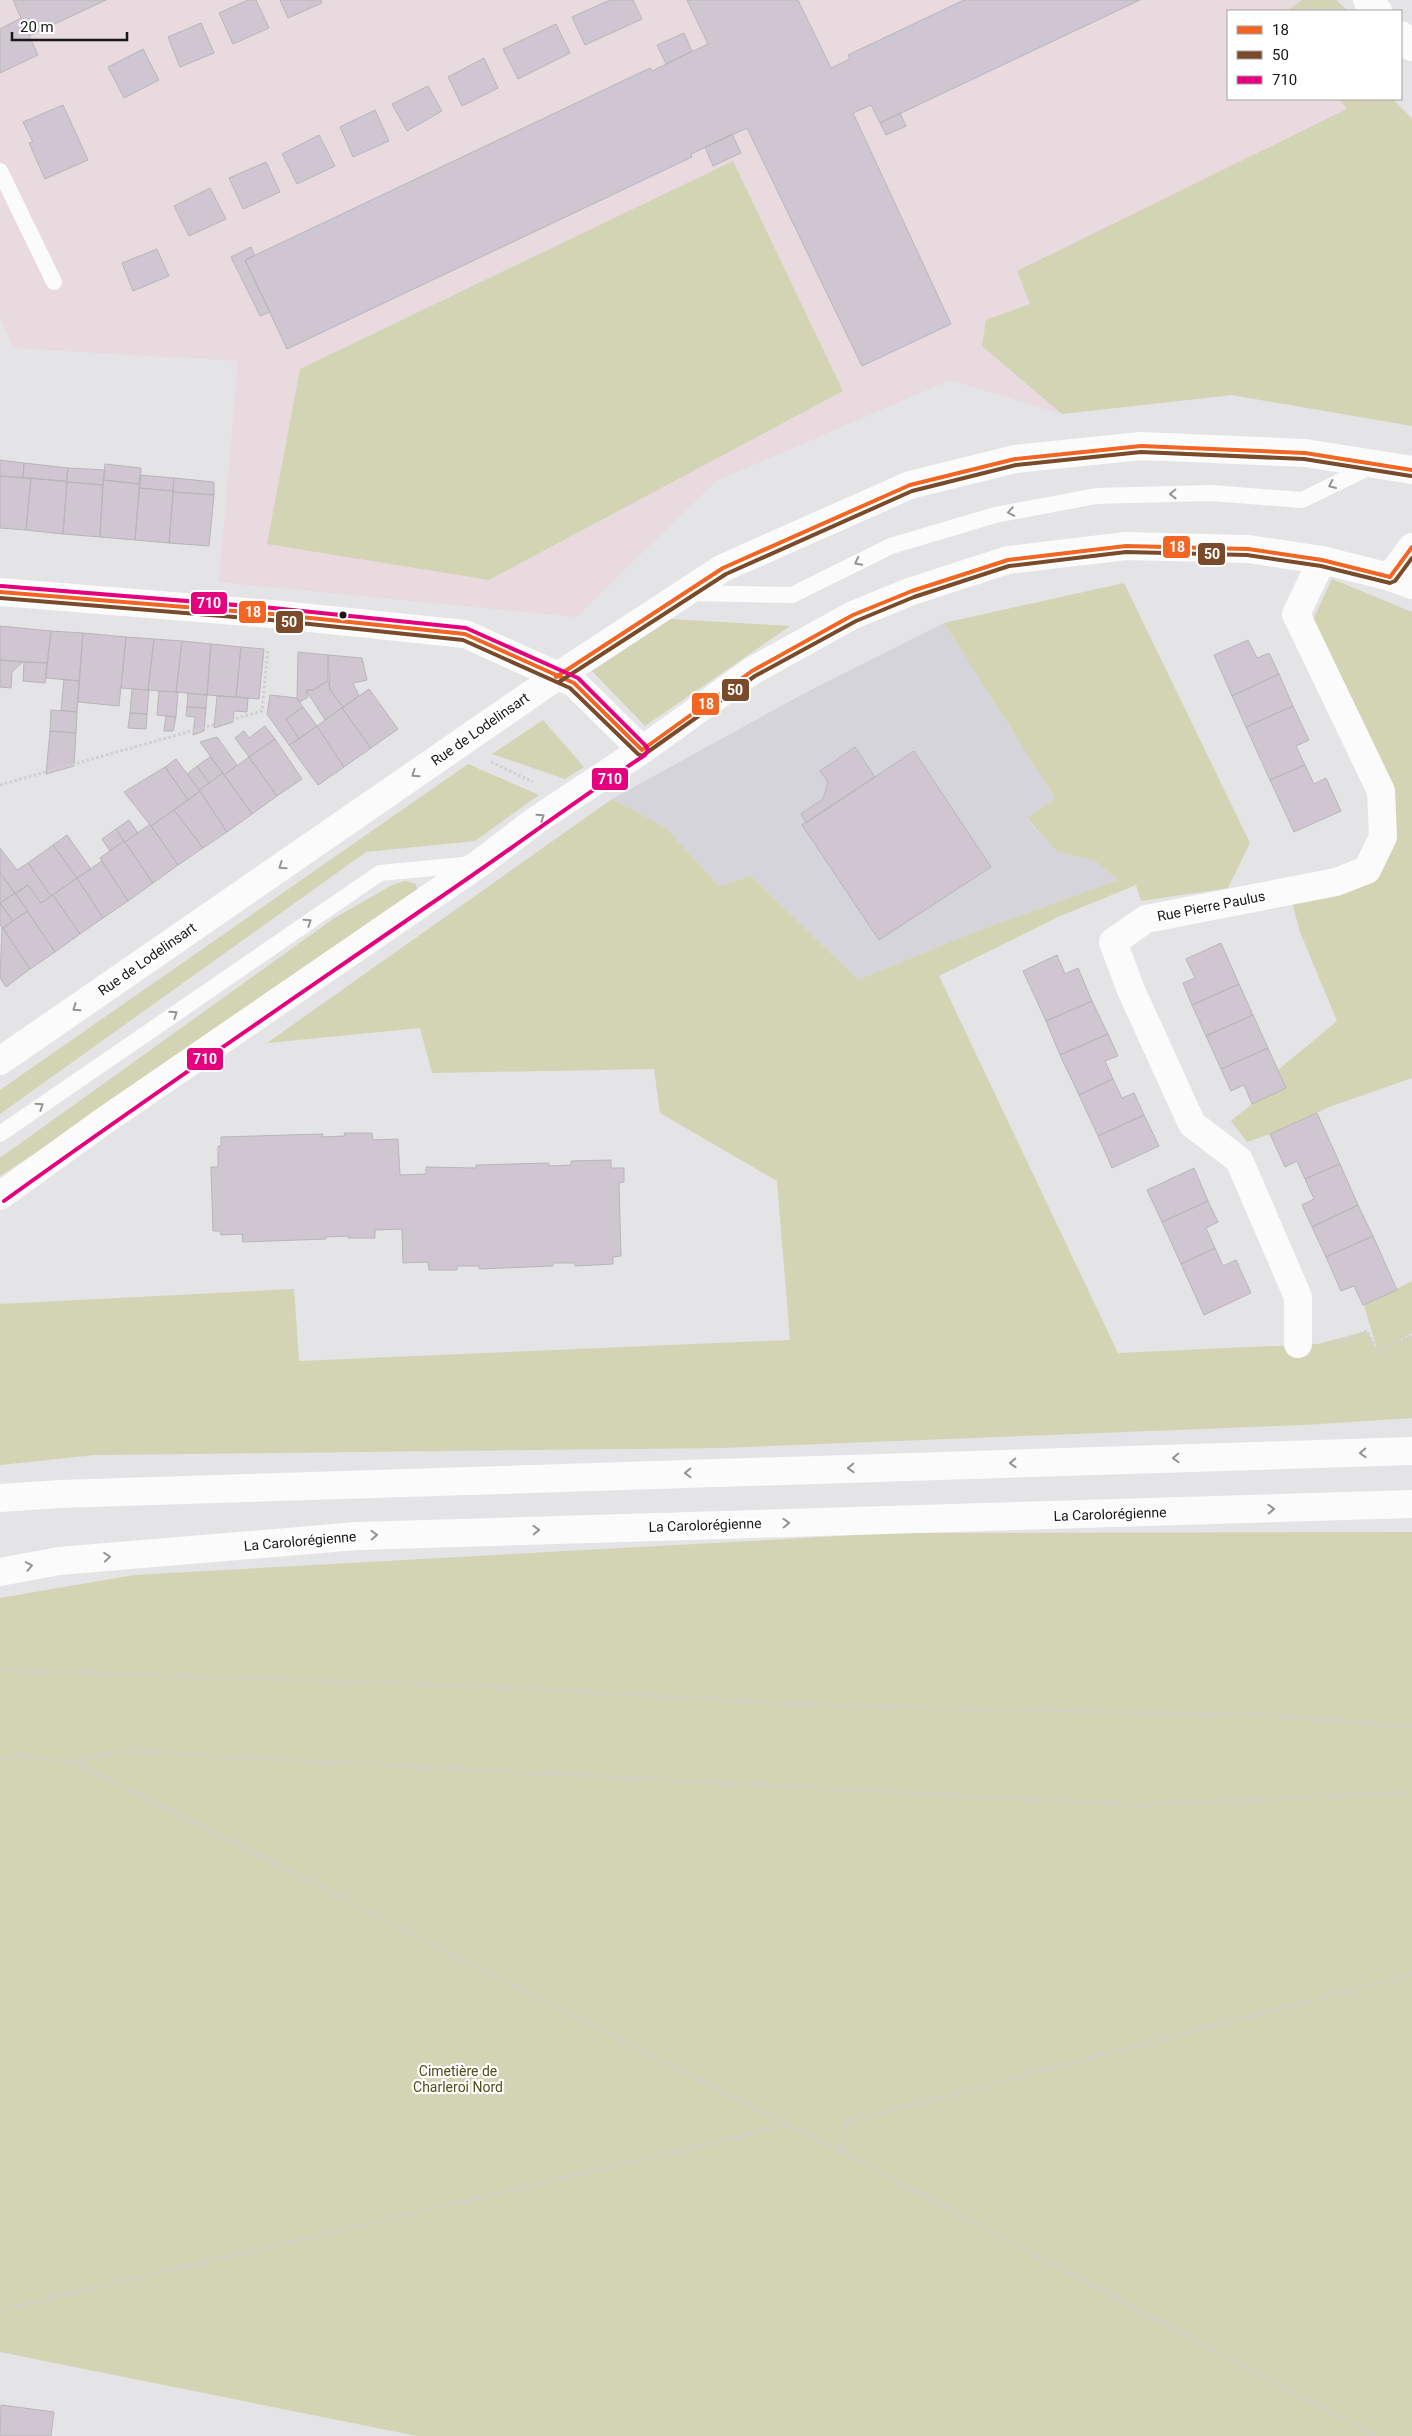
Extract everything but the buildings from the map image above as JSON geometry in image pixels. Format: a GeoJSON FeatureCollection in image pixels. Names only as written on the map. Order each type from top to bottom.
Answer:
{"type":"FeatureCollection","features":[{"type":"Feature","properties":{"kind":"main road"},"geometry":{"type":"LineString","coordinates":[[1367,0],[1377,10]]}},
{"type":"Feature","properties":{"kind":"main road"},"geometry":{"type":"LineString","coordinates":[[1402,36],[1412,47]]}},
{"type":"Feature","properties":{"kind":"main road","name":"Rue de Lodelinsart"},"geometry":{"type":"LineString","coordinates":[[0,1061],[556,677],[724,568],[910,485],[1015,459],[1141,446],[1305,453],[1412,470]]}},
{"type":"Feature","properties":{"kind":"main road"},"geometry":{"type":"LineString","coordinates":[[0,1196],[101,1123],[480,863],[560,804],[642,750],[752,671],[853,615],[912,591],[1008,560],[1126,546],[1248,549],[1322,560],[1401,581],[1412,546]]}},
{"type":"Feature","properties":{"kind":"main road","name":"Rue Pierre Paulus"},"geometry":{"type":"LineString","coordinates":[[1298,1344],[1298,1297],[1239,1160],[1192,1124],[1131,990],[1113,942],[1146,919],[1336,882],[1367,870],[1383,836],[1381,791],[1296,614],[1322,560]]}},
{"type":"Feature","properties":{"kind":"main road"},"geometry":{"type":"LineString","coordinates":[[0,592],[272,614],[465,634],[556,677],[574,683],[642,750]]}},
{"type":"Feature","properties":{"kind":"main road"},"geometry":{"type":"LineString","coordinates":[[0,1498],[60,1494],[637,1474],[1412,1451]]}},
{"type":"Feature","properties":{"kind":"main road","name":"La Carolorégienne"},"geometry":{"type":"LineString","coordinates":[[0,1572],[58,1561],[358,1536],[1412,1504]]}},
{"type":"Feature","properties":{"kind":"lane"},"geometry":{"type":"LineString","coordinates":[[0,172],[54,282]]}},
{"type":"Feature","properties":{"kind":"lane"},"geometry":{"type":"LineString","coordinates":[[686,593],[792,595],[891,546],[995,514],[1096,496],[1212,493],[1302,500],[1376,464]]}},
{"type":"Feature","properties":{"kind":"lane"},"geometry":{"type":"LineString","coordinates":[[0,1134],[380,873],[480,863]]}},
{"type":"Feature","properties":{"kind":"path"},"geometry":{"type":"LineString","coordinates":[[0,785],[262,710],[272,614]]}},
{"type":"Feature","properties":{"kind":"path"},"geometry":{"type":"LineString","coordinates":[[462,742],[474,754],[554,791],[560,804]]}},
{"type":"Feature","properties":{"kind":"path"},"geometry":{"type":"LineString","coordinates":[[1298,1344],[1339,1344],[1367,1331],[1378,1352],[1412,1335]]}},
{"type":"Feature","properties":{"kind":"path"},"geometry":{"type":"LineString","coordinates":[[0,1670],[481,1686],[835,1706],[1264,1715],[1412,1727]]}},
{"type":"Feature","properties":{"kind":"path"},"geometry":{"type":"LineString","coordinates":[[0,1759],[16,1755],[75,1762],[122,1751],[1139,1806],[1412,1792]]}},
{"type":"Feature","properties":{"kind":"path"},"geometry":{"type":"LineString","coordinates":[[75,1762],[840,2151],[1374,2436]]}},
{"type":"Feature","properties":{"kind":"path"},"geometry":{"type":"LineString","coordinates":[[840,2151],[846,2122],[1412,1974]]}},
{"type":"Feature","properties":{"kind":"path"},"geometry":{"type":"LineString","coordinates":[[0,2310],[788,2125]]}},
{"type":"Feature","properties":{"kind":"shaded area"},"geometry":{"type":"Polygon","coordinates":[[[0,0],[1336,0],[1347,10],[1227,10],[1227,100],[1394,100],[1412,119],[1412,426],[1232,395],[1062,414],[950,380],[716,481],[576,617],[219,582],[238,361],[13,348],[0,316],[0,0]]]}},
{"type":"Feature","properties":{"kind":"shaded area"},"geometry":{"type":"Polygon","coordinates":[[[944,623],[1055,798],[1027,819],[1056,851],[1095,861],[1118,880],[964,936],[858,980],[751,876],[719,886],[665,827],[612,799],[803,694],[944,623]]]}},
{"type":"Feature","properties":{"kind":"green space"},"geometry":{"type":"Polygon","coordinates":[[[1302,0],[1336,0],[1347,10],[1288,10],[1302,0]]]}},
{"type":"Feature","properties":{"kind":"green space"},"geometry":{"type":"Polygon","coordinates":[[[1340,100],[1394,100],[1412,119],[1412,426],[1232,395],[1062,414],[982,346],[986,320],[1030,304],[1017,271],[1347,109],[1340,100]]]}},
{"type":"Feature","properties":{"kind":"green space"},"geometry":{"type":"Polygon","coordinates":[[[733,161],[843,391],[489,580],[267,544],[300,369],[733,161]]]}},
{"type":"Feature","properties":{"kind":"green space"},"geometry":{"type":"Polygon","coordinates":[[[1332,579],[1412,612],[1412,1078],[1329,1107],[1270,1134],[1247,1142],[1231,1121],[1253,1103],[1286,1088],[1278,1070],[1337,1021],[1300,932],[1289,891],[1367,870],[1382,807],[1306,635],[1332,579]]]}},
{"type":"Feature","properties":{"kind":"green space"},"geometry":{"type":"Polygon","coordinates":[[[1124,583],[1250,843],[1228,888],[1141,901],[1136,885],[1058,917],[939,976],[1118,1353],[1318,1344],[1367,1331],[1377,1349],[1364,1305],[1412,1281],[1412,1333],[1391,1345],[1412,1335],[1412,1418],[1304,1425],[720,1448],[95,1455],[0,1465],[0,1304],[294,1289],[299,1361],[790,1340],[777,1181],[660,1113],[654,1069],[432,1073],[420,1028],[267,1043],[612,799],[665,827],[719,886],[751,876],[858,980],[964,936],[1118,880],[1095,861],[1056,851],[1027,818],[1055,798],[944,623],[1124,583]]]}},
{"type":"Feature","properties":{"kind":"green space"},"geometry":{"type":"Polygon","coordinates":[[[671,619],[790,626],[645,726],[592,671],[671,619]]]}},
{"type":"Feature","properties":{"kind":"green space"},"geometry":{"type":"Polygon","coordinates":[[[543,720],[584,767],[565,779],[492,754],[543,720]]]}},
{"type":"Feature","properties":{"kind":"green space"},"geometry":{"type":"Polygon","coordinates":[[[468,764],[539,795],[475,841],[366,852],[0,1114],[0,1090],[468,764]]]}},
{"type":"Feature","properties":{"kind":"green space"},"geometry":{"type":"Polygon","coordinates":[[[405,881],[416,884],[418,893],[201,1044],[0,1176],[0,1158],[333,919],[392,885],[405,881]]]}},
{"type":"Feature","properties":{"kind":"green space","name":"Cimetière de Charleroi Nord"},"geometry":{"type":"Polygon","coordinates":[[[1412,1532],[1412,2436],[417,2436],[0,2352],[0,1598],[134,1575],[893,1533],[1412,1532]]]}},
{"type":"Feature","properties":{"kind":"transit line","name":"18"},"geometry":{"type":"LineString","coordinates":[[556,677],[723,568],[910,485],[1015,459],[1141,446],[1305,453],[1412,470]]}},
{"type":"Feature","properties":{"kind":"transit line","name":"50"},"geometry":{"type":"LineString","coordinates":[[559,682],[726,574],[912,491],[1016,465],[1141,452],[1304,459],[1411,476]]}},
{"type":"Feature","properties":{"kind":"transit line","name":"18"},"geometry":{"type":"LineString","coordinates":[[0,592],[272,614],[465,634],[574,683],[642,750],[752,671],[853,615],[912,591],[1008,560],[1126,546],[1248,549],[1322,560],[1390,577],[1412,547]]}},
{"type":"Feature","properties":{"kind":"transit line","name":"50"},"geometry":{"type":"LineString","coordinates":[[0,598],[271,620],[463,640],[570,688],[642,756],[755,676],[856,621],[914,597],[1009,566],[1126,552],[1247,555],[1321,566],[1390,583],[1395,581],[1412,558]]}},
{"type":"Feature","properties":{"kind":"transit line","name":"710"},"geometry":{"type":"LineString","coordinates":[[1,586],[273,608],[466,628],[578,678],[648,750],[645,755],[4,1201]]}}]}
